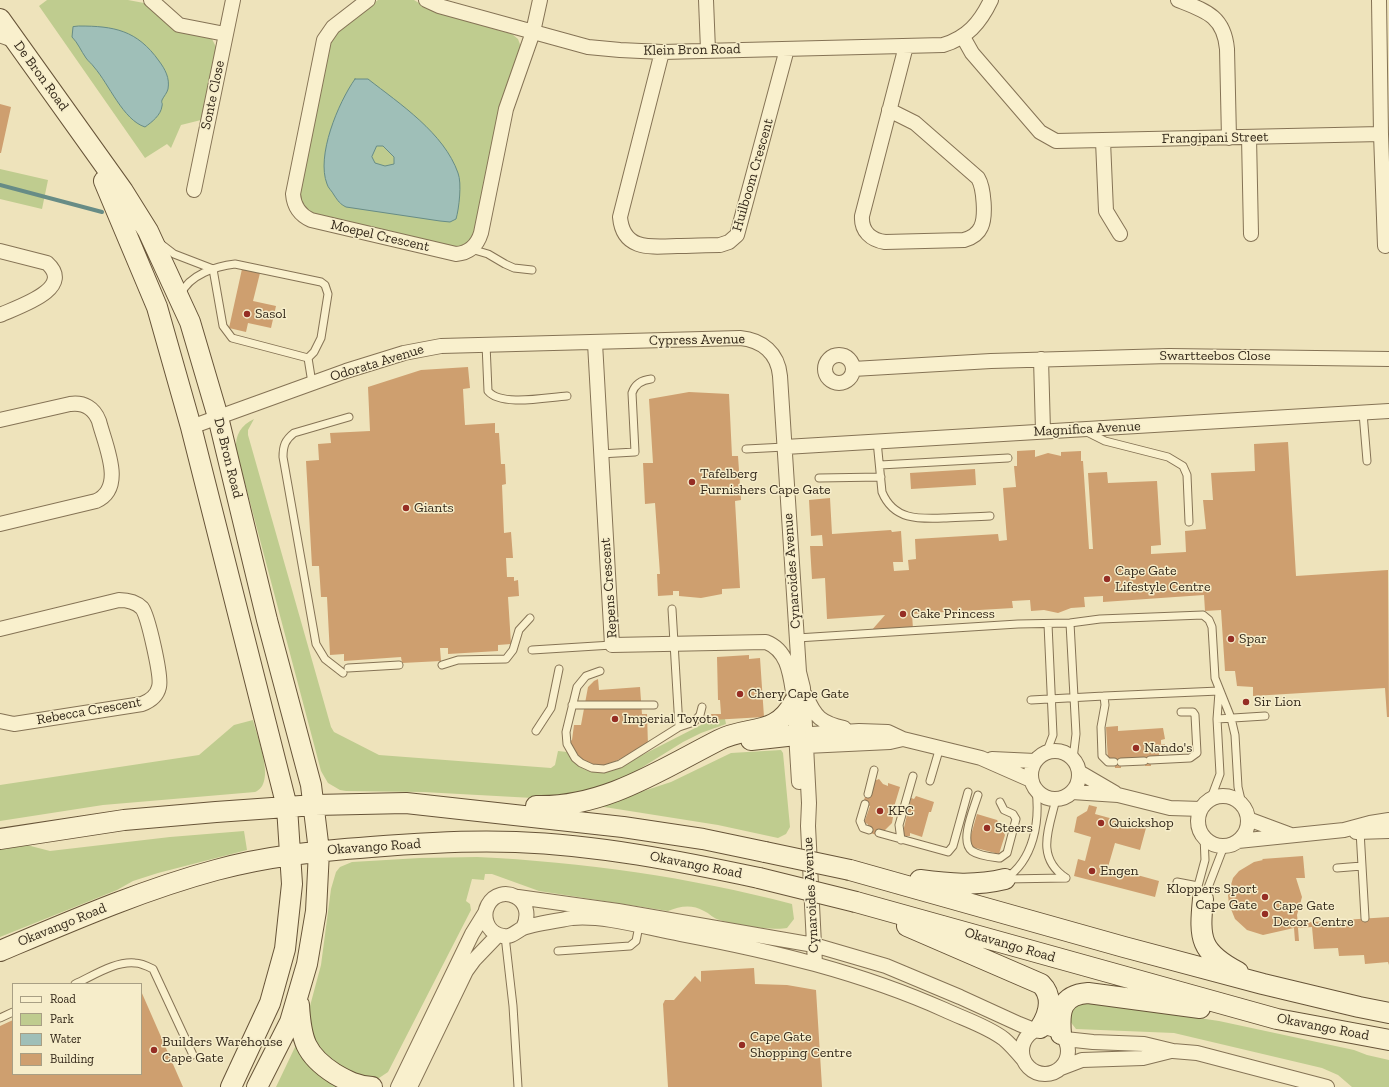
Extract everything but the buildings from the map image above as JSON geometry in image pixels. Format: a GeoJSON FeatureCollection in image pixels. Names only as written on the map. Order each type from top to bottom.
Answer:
{"type":"FeatureCollection","features":[{"type":"Feature","properties":{"kind":"main road","name":"De Bron Road"},"geometry":{"type":"LineString","coordinates":[[0,19],[123,191],[148,231],[190,322],[205,369],[267,620],[315,805],[319,851],[316,911],[307,964],[298,999]]}},
{"type":"Feature","properties":{"kind":"main road","name":"De Bron Road"},"geometry":{"type":"LineString","coordinates":[[82,134],[117,207],[157,307],[191,427],[287,807],[292,854],[290,910],[285,949],[270,1003],[231,1087]]}},
{"type":"Feature","properties":{"kind":"main road"},"geometry":{"type":"LineString","coordinates":[[406,803],[547,806],[574,804],[600,797],[642,781],[727,736],[772,726],[786,717],[797,694]]}},
{"type":"Feature","properties":{"kind":"main road"},"geometry":{"type":"LineString","coordinates":[[702,750],[727,743],[801,739]]}},
{"type":"Feature","properties":{"kind":"main road","name":"Okavango Road"},"geometry":{"type":"LineString","coordinates":[[0,838],[124,820],[315,805],[406,803],[623,827],[703,839],[856,871],[1124,947],[1263,984],[1389,1013]]}},
{"type":"Feature","properties":{"kind":"main road","name":"Okavango Road"},"geometry":{"type":"LineString","coordinates":[[0,950],[116,903],[215,870],[292,854],[319,851],[444,841],[515,842],[591,847],[664,858],[759,878],[882,909],[1277,1019],[1389,1040]]}},
{"type":"Feature","properties":{"kind":"main road"},"geometry":{"type":"LineString","coordinates":[[856,871],[955,884],[985,884],[1005,879]]}},
{"type":"Feature","properties":{"kind":"main road"},"geometry":{"type":"LineString","coordinates":[[1201,892],[1201,929],[1203,940],[1209,950],[1228,967],[1263,984]]}},
{"type":"Feature","properties":{"kind":"main road"},"geometry":{"type":"LineString","coordinates":[[882,909],[902,924],[1041,984],[1046,989],[1049,1000],[1045,1020],[1037,1029]]}},
{"type":"Feature","properties":{"kind":"main road"},"geometry":{"type":"LineString","coordinates":[[1063,1037],[1060,1014],[1065,1003],[1070,997],[1088,993],[1277,1019]]}},
{"type":"Feature","properties":{"kind":"main road"},"geometry":{"type":"LineString","coordinates":[[257,1087],[278,1048],[298,999]]}},
{"type":"Feature","properties":{"kind":"main road"},"geometry":{"type":"LineString","coordinates":[[298,999],[300,1030],[305,1044],[312,1056],[320,1065],[349,1082],[372,1087]]}},
{"type":"Feature","properties":{"kind":"street"},"geometry":{"type":"LineString","coordinates":[[151,0],[179,25],[225,34]]}},
{"type":"Feature","properties":{"kind":"street","name":"Sonte Close"},"geometry":{"type":"LineString","coordinates":[[194,190],[233,0]]}},
{"type":"Feature","properties":{"kind":"street","name":"Moepel Crescent"},"geometry":{"type":"LineString","coordinates":[[368,0],[333,27],[324,40],[294,194],[295,205],[301,214],[311,220],[450,253],[461,253],[471,249]]}},
{"type":"Feature","properties":{"kind":"street","name":"Klein Bron Road"},"geometry":{"type":"LineString","coordinates":[[426,0],[439,6],[533,32],[604,49],[662,52],[942,45],[963,37]]}},
{"type":"Feature","properties":{"kind":"street"},"geometry":{"type":"LineString","coordinates":[[471,249],[476,245],[481,233],[506,109],[533,32],[540,0]]}},
{"type":"Feature","properties":{"kind":"street"},"geometry":{"type":"LineString","coordinates":[[706,0],[708,50]]}},
{"type":"Feature","properties":{"kind":"street"},"geometry":{"type":"LineString","coordinates":[[963,37],[981,20],[991,0]]}},
{"type":"Feature","properties":{"kind":"street"},"geometry":{"type":"LineString","coordinates":[[1178,0],[1206,12],[1216,19],[1226,38],[1229,138]]}},
{"type":"Feature","properties":{"kind":"street"},"geometry":{"type":"LineString","coordinates":[[1379,0],[1381,134],[1385,246]]}},
{"type":"Feature","properties":{"kind":"street","name":"Frangipani Street"},"geometry":{"type":"LineString","coordinates":[[963,37],[972,53],[1040,132],[1056,141],[1381,134]]}},
{"type":"Feature","properties":{"kind":"street"},"geometry":{"type":"LineString","coordinates":[[889,110],[915,123],[978,178],[983,188],[983,221],[982,227],[974,236],[964,240],[885,242],[873,239],[865,231],[862,216],[889,110],[906,46]]}},
{"type":"Feature","properties":{"kind":"street","name":"Huilboom Crescent"},"geometry":{"type":"LineString","coordinates":[[662,52],[620,217],[626,236],[637,244],[650,247],[720,245],[729,242],[737,235],[787,49]]}},
{"type":"Feature","properties":{"kind":"street"},"geometry":{"type":"LineString","coordinates":[[1249,137],[1251,234]]}},
{"type":"Feature","properties":{"kind":"street"},"geometry":{"type":"LineString","coordinates":[[1103,141],[1106,211],[1120,234]]}},
{"type":"Feature","properties":{"kind":"street"},"geometry":{"type":"LineString","coordinates":[[0,251],[42,261],[51,267],[55,277],[52,288],[49,292],[0,315]]}},
{"type":"Feature","properties":{"kind":"street","name":"Cypress Avenue"},"geometry":{"type":"LineString","coordinates":[[595,342],[740,338],[756,341],[774,355],[780,369],[785,447]]}},
{"type":"Feature","properties":{"kind":"street","name":"Odorata Avenue"},"geometry":{"type":"LineString","coordinates":[[191,427],[312,383],[404,353],[441,346],[595,342]]}},
{"type":"Feature","properties":{"kind":"street","name":"Repens Crescent"},"geometry":{"type":"LineString","coordinates":[[595,342],[600,454],[612,645],[760,641],[772,645],[778,649],[787,663],[797,694]]}},
{"type":"Feature","properties":{"kind":"street","name":"Swartteebos Close"},"geometry":{"type":"LineString","coordinates":[[853,369],[1041,359],[1169,356],[1389,359]]}},
{"type":"Feature","properties":{"kind":"street"},"geometry":{"type":"LineString","coordinates":[[1041,359],[1043,431]]}},
{"type":"Feature","properties":{"kind":"street"},"geometry":{"type":"LineString","coordinates":[[0,420],[70,404],[80,403],[88,407],[95,413],[99,421],[112,479],[108,492],[96,502],[0,524]]}},
{"type":"Feature","properties":{"kind":"street","name":"Magnifica Avenue"},"geometry":{"type":"LineString","coordinates":[[785,447],[1389,411]]}},
{"type":"Feature","properties":{"kind":"street","name":"Cynaroides Avenue"},"geometry":{"type":"LineString","coordinates":[[785,447],[799,672],[797,694],[801,739],[800,802],[808,826],[815,964]]}},
{"type":"Feature","properties":{"kind":"street","name":"Rebecca Crescent"},"geometry":{"type":"LineString","coordinates":[[0,629],[119,600],[132,602],[138,604],[145,614],[160,682],[156,694],[142,704],[14,724],[0,721]]}},
{"type":"Feature","properties":{"kind":"street"},"geometry":{"type":"LineString","coordinates":[[797,694],[823,722],[859,731]]}},
{"type":"Feature","properties":{"kind":"street"},"geometry":{"type":"LineString","coordinates":[[801,739],[859,731],[888,732],[903,739],[982,758],[1034,761]]}},
{"type":"Feature","properties":{"kind":"street"},"geometry":{"type":"LineString","coordinates":[[801,739],[890,742],[903,739]]}},
{"type":"Feature","properties":{"kind":"street"},"geometry":{"type":"LineString","coordinates":[[982,758],[1033,785],[1045,797],[1056,799],[1065,797],[1072,792],[1078,782],[1079,772],[1073,758],[1059,750],[1047,751],[1034,761],[1030,773],[1033,785]]}},
{"type":"Feature","properties":{"kind":"street"},"geometry":{"type":"LineString","coordinates":[[1079,772],[1118,795]]}},
{"type":"Feature","properties":{"kind":"street"},"geometry":{"type":"LineString","coordinates":[[1072,792],[1118,795],[1200,816]]}},
{"type":"Feature","properties":{"kind":"street"},"geometry":{"type":"LineString","coordinates":[[1238,841],[1245,833],[1248,819],[1242,804],[1235,798],[1227,796],[1211,798],[1200,816],[1204,836],[1210,842],[1224,846],[1238,841],[1344,830],[1360,829],[1389,831]]}},
{"type":"Feature","properties":{"kind":"street"},"geometry":{"type":"LineString","coordinates":[[1248,819],[1293,835]]}},
{"type":"Feature","properties":{"kind":"street"},"geometry":{"type":"LineString","coordinates":[[1360,829],[1389,820]]}},
{"type":"Feature","properties":{"kind":"street"},"geometry":{"type":"LineString","coordinates":[[398,1087],[472,934],[485,913],[488,904],[498,896],[510,894],[518,898],[524,904],[527,912],[527,920],[523,928],[518,933],[502,936],[474,960],[466,971],[410,1087]]}},
{"type":"Feature","properties":{"kind":"street"},"geometry":{"type":"LineString","coordinates":[[518,898],[618,911],[814,945],[899,971],[1037,1029],[1052,1028],[1063,1037],[1093,1042],[1144,1044],[1173,1051],[1211,1056],[1327,1087]]}},
{"type":"Feature","properties":{"kind":"street"},"geometry":{"type":"LineString","coordinates":[[485,913],[488,926],[502,936]]}},
{"type":"Feature","properties":{"kind":"street"},"geometry":{"type":"LineString","coordinates":[[523,928],[562,920],[583,918],[640,926],[730,943],[815,964],[896,990],[950,1012],[996,1034],[1010,1044],[1031,1070],[1041,1074],[1054,1073],[1061,1068],[1082,1060],[1143,1058],[1173,1051]]}},
{"type":"Feature","properties":{"kind":"street"},"geometry":{"type":"LineString","coordinates":[[1023,1059],[1021,1050],[1023,1042],[1028,1035],[1037,1029]]}},
{"type":"Feature","properties":{"kind":"street"},"geometry":{"type":"LineString","coordinates":[[1061,1068],[1068,1054],[1063,1037]]}},
{"type":"Feature","properties":{"kind":"lane"},"geometry":{"type":"LineString","coordinates":[[0,39],[19,45]]}},
{"type":"Feature","properties":{"kind":"lane"},"geometry":{"type":"LineString","coordinates":[[148,231],[168,250],[213,269]]}},
{"type":"Feature","properties":{"kind":"lane"},"geometry":{"type":"LineString","coordinates":[[471,249],[488,254],[514,268],[532,270]]}},
{"type":"Feature","properties":{"kind":"lane"},"geometry":{"type":"LineString","coordinates":[[180,299],[188,282],[213,269],[225,265],[245,265],[314,281],[325,285],[328,294],[321,338],[314,352],[308,358]]}},
{"type":"Feature","properties":{"kind":"lane"},"geometry":{"type":"LineString","coordinates":[[213,269],[223,326],[232,338],[308,358]]}},
{"type":"Feature","properties":{"kind":"lane"},"geometry":{"type":"LineString","coordinates":[[486,344],[488,391],[492,396],[508,400],[567,396]]}},
{"type":"Feature","properties":{"kind":"lane"},"geometry":{"type":"LineString","coordinates":[[308,358],[312,383]]}},
{"type":"Feature","properties":{"kind":"lane"},"geometry":{"type":"LineString","coordinates":[[600,454],[635,452],[632,393],[636,385],[640,382],[651,379]]}},
{"type":"Feature","properties":{"kind":"lane"},"geometry":{"type":"LineString","coordinates":[[1363,413],[1367,461]]}},
{"type":"Feature","properties":{"kind":"lane"},"geometry":{"type":"LineString","coordinates":[[349,418],[294,433],[287,439],[283,447],[283,457],[316,644],[325,659],[345,670],[399,665]]}},
{"type":"Feature","properties":{"kind":"lane"},"geometry":{"type":"LineString","coordinates":[[1081,429],[1105,441],[1168,456],[1183,466],[1187,475],[1189,522]]}},
{"type":"Feature","properties":{"kind":"lane"},"geometry":{"type":"LineString","coordinates":[[877,441],[882,492],[886,499],[900,513],[918,519],[990,516]]}},
{"type":"Feature","properties":{"kind":"lane"},"geometry":{"type":"LineString","coordinates":[[746,449],[785,447]]}},
{"type":"Feature","properties":{"kind":"lane"},"geometry":{"type":"LineString","coordinates":[[880,465],[1008,458]]}},
{"type":"Feature","properties":{"kind":"lane"},"geometry":{"type":"LineString","coordinates":[[819,478],[881,477]]}},
{"type":"Feature","properties":{"kind":"lane"},"geometry":{"type":"LineString","coordinates":[[672,609],[679,727]]}},
{"type":"Feature","properties":{"kind":"lane"},"geometry":{"type":"LineString","coordinates":[[797,638],[1018,624],[1070,623],[1100,619],[1192,614],[1203,615],[1211,623],[1215,678],[1231,718],[1235,736],[1238,787],[1242,804]]}},
{"type":"Feature","properties":{"kind":"lane"},"geometry":{"type":"LineString","coordinates":[[442,665],[458,660],[506,659],[513,650],[519,630],[530,618]]}},
{"type":"Feature","properties":{"kind":"lane"},"geometry":{"type":"LineString","coordinates":[[1070,623],[1076,734],[1073,758]]}},
{"type":"Feature","properties":{"kind":"lane"},"geometry":{"type":"LineString","coordinates":[[1047,751],[1053,735],[1048,624]]}},
{"type":"Feature","properties":{"kind":"lane"},"geometry":{"type":"LineString","coordinates":[[532,650],[612,645]]}},
{"type":"Feature","properties":{"kind":"lane"},"geometry":{"type":"LineString","coordinates":[[536,731],[551,708],[559,669]]}},
{"type":"Feature","properties":{"kind":"lane"},"geometry":{"type":"LineString","coordinates":[[600,671],[592,673],[581,680],[577,687],[567,721],[567,744],[575,758],[581,763],[592,768],[604,769],[620,764],[679,727],[694,722],[698,718],[702,708]]}},
{"type":"Feature","properties":{"kind":"lane"},"geometry":{"type":"LineString","coordinates":[[1031,700],[1219,691]]}},
{"type":"Feature","properties":{"kind":"lane"},"geometry":{"type":"LineString","coordinates":[[1211,798],[1220,774],[1216,719],[1219,691]]}},
{"type":"Feature","properties":{"kind":"lane"},"geometry":{"type":"LineString","coordinates":[[1104,696],[1105,706],[1101,727],[1102,756],[1108,762],[1190,758],[1197,753],[1195,715],[1193,712],[1181,712]]}},
{"type":"Feature","properties":{"kind":"lane"},"geometry":{"type":"LineString","coordinates":[[572,705],[654,705]]}},
{"type":"Feature","properties":{"kind":"lane"},"geometry":{"type":"LineString","coordinates":[[1216,719],[1265,716]]}},
{"type":"Feature","properties":{"kind":"lane"},"geometry":{"type":"LineString","coordinates":[[930,781],[940,747]]}},
{"type":"Feature","properties":{"kind":"lane"},"geometry":{"type":"LineString","coordinates":[[868,794],[874,770]]}},
{"type":"Feature","properties":{"kind":"lane"},"geometry":{"type":"LineString","coordinates":[[901,840],[899,825],[913,776]]}},
{"type":"Feature","properties":{"kind":"lane"},"geometry":{"type":"LineString","coordinates":[[1005,879],[1020,866],[1032,838],[1038,810],[1033,785]]}},
{"type":"Feature","properties":{"kind":"lane"},"geometry":{"type":"LineString","coordinates":[[880,834],[948,852],[953,846],[968,792]]}},
{"type":"Feature","properties":{"kind":"lane"},"geometry":{"type":"LineString","coordinates":[[978,795],[966,838],[968,846],[976,854],[1000,858],[1007,853],[1016,820],[1012,814],[1004,810],[1000,802]]}},
{"type":"Feature","properties":{"kind":"lane"},"geometry":{"type":"LineString","coordinates":[[1005,879],[1066,878],[1059,874],[1050,861],[1046,846],[1046,838],[1056,799]]}},
{"type":"Feature","properties":{"kind":"lane"},"geometry":{"type":"LineString","coordinates":[[865,804],[860,821],[863,828],[869,830]]}},
{"type":"Feature","properties":{"kind":"lane"},"geometry":{"type":"LineString","coordinates":[[1360,829],[1365,918]]}},
{"type":"Feature","properties":{"kind":"lane"},"geometry":{"type":"LineString","coordinates":[[1201,892],[1205,860],[1204,836]]}},
{"type":"Feature","properties":{"kind":"lane"},"geometry":{"type":"LineString","coordinates":[[1201,892],[1224,846]]}},
{"type":"Feature","properties":{"kind":"lane"},"geometry":{"type":"LineString","coordinates":[[1337,868],[1362,866]]}},
{"type":"Feature","properties":{"kind":"lane"},"geometry":{"type":"LineString","coordinates":[[1177,882],[1201,892]]}},
{"type":"Feature","properties":{"kind":"lane"},"geometry":{"type":"LineString","coordinates":[[558,950],[630,946],[636,942],[640,926]]}},
{"type":"Feature","properties":{"kind":"lane"},"geometry":{"type":"LineString","coordinates":[[502,936],[513,1006],[518,1087]]}},
{"type":"Feature","properties":{"kind":"lane"},"geometry":{"type":"LineString","coordinates":[[77,983],[119,965],[128,963],[136,963],[152,969],[193,1054]]}},
{"type":"Feature","properties":{"kind":"lane"},"geometry":{"type":"LineString","coordinates":[[0,1018],[12,1012]]}},
{"type":"Feature","properties":{"kind":"green space"},"geometry":{"type":"Polygon","coordinates":[[[47,0],[128,0],[144,3],[152,8],[172,28],[212,39],[216,47],[201,120],[181,125],[171,148],[167,144],[145,158],[39,6],[47,0]]]}},
{"type":"Feature","properties":{"kind":"green space"},"geometry":{"type":"Polygon","coordinates":[[[378,0],[414,0],[434,12],[512,34],[518,39],[521,47],[474,236],[469,243],[458,248],[312,214],[303,206],[299,194],[329,43],[335,32],[378,0]]]}},
{"type":"Feature","properties":{"kind":"green space"},"geometry":{"type":"Polygon","coordinates":[[[0,169],[48,180],[42,209],[0,199],[0,169]]]}},
{"type":"Feature","properties":{"kind":"green space"},"geometry":{"type":"Polygon","coordinates":[[[254,419],[248,430],[248,435],[331,727],[334,732],[379,755],[551,768],[555,765],[558,751],[567,752],[575,763],[586,770],[592,772],[606,772],[613,770],[701,725],[705,719],[725,719],[726,724],[701,733],[683,742],[625,778],[600,788],[573,795],[533,798],[423,792],[346,791],[340,790],[328,783],[321,771],[236,449],[238,435],[242,427],[254,419]]]}},
{"type":"Feature","properties":{"kind":"green space"},"geometry":{"type":"Polygon","coordinates":[[[253,720],[264,759],[265,770],[265,780],[261,787],[255,792],[103,805],[0,821],[0,785],[199,755],[234,725],[253,720]]]}},
{"type":"Feature","properties":{"kind":"green space"},"geometry":{"type":"Polygon","coordinates":[[[781,750],[783,753],[790,827],[786,834],[778,838],[718,825],[598,806],[671,782],[731,753],[781,750]]]}},
{"type":"Feature","properties":{"kind":"green space"},"geometry":{"type":"Polygon","coordinates":[[[244,831],[247,850],[133,881],[117,890],[0,937],[0,847],[19,843],[50,851],[170,837],[244,831]]]}},
{"type":"Feature","properties":{"kind":"green space"},"geometry":{"type":"Polygon","coordinates":[[[477,857],[517,859],[596,867],[636,872],[714,886],[792,904],[794,919],[787,928],[773,929],[754,927],[734,924],[718,919],[695,907],[682,907],[668,911],[539,891],[492,874],[485,874],[484,880],[472,879],[466,901],[470,904],[471,910],[388,1072],[379,1078],[363,1079],[328,1059],[315,1043],[309,1016],[310,1006],[321,965],[331,889],[336,872],[340,867],[352,862],[420,858],[477,857]]]}},
{"type":"Feature","properties":{"kind":"green space"},"geometry":{"type":"Polygon","coordinates":[[[1085,1001],[1219,1021],[1354,1050],[1367,1055],[1389,1060],[1389,1087],[1352,1087],[1338,1075],[1322,1068],[1174,1033],[1076,1029],[1069,1020],[1072,1008],[1085,1001]]]}},
{"type":"Feature","properties":{"kind":"green space"},"geometry":{"type":"Polygon","coordinates":[[[296,1045],[300,1053],[340,1087],[276,1087],[296,1045]]]}},
{"type":"Feature","properties":{"kind":"water"},"geometry":{"type":"Polygon","coordinates":[[[79,26],[114,29],[133,36],[151,51],[165,70],[168,77],[168,89],[162,100],[160,112],[153,121],[145,127],[137,123],[123,109],[100,74],[86,58],[72,37],[73,27],[79,26]]]}},
{"type":"Feature","properties":{"kind":"water"},"geometry":{"type":"Polygon","coordinates":[[[355,79],[368,79],[420,120],[443,145],[459,177],[460,196],[456,219],[450,222],[440,221],[346,207],[338,201],[327,184],[324,172],[324,159],[330,130],[348,89],[355,79]],[[377,146],[372,157],[375,163],[385,166],[394,164],[394,157],[383,146],[377,146]]]}},
{"type":"Feature","properties":{"kind":"waterway"},"geometry":{"type":"LineString","coordinates":[[0,185],[102,212]]}},
{"type":"Feature","properties":{"kind":"place","name":"Sasol"},"geometry":{"type":"Point","coordinates":[247,314]}},
{"type":"Feature","properties":{"kind":"place","name":"Tafelberg Furnishers Cape Gate"},"geometry":{"type":"Point","coordinates":[692,482]}},
{"type":"Feature","properties":{"kind":"place","name":"Giants"},"geometry":{"type":"Point","coordinates":[406,508]}},
{"type":"Feature","properties":{"kind":"place","name":"Cape Gate Lifestyle Centre"},"geometry":{"type":"Point","coordinates":[1107,579]}},
{"type":"Feature","properties":{"kind":"place","name":"Cake Princess"},"geometry":{"type":"Point","coordinates":[903,614]}},
{"type":"Feature","properties":{"kind":"place","name":"Spar"},"geometry":{"type":"Point","coordinates":[1231,639]}},
{"type":"Feature","properties":{"kind":"place","name":"Chery Cape Gate"},"geometry":{"type":"Point","coordinates":[740,694]}},
{"type":"Feature","properties":{"kind":"place","name":"Sir Lion"},"geometry":{"type":"Point","coordinates":[1246,702]}},
{"type":"Feature","properties":{"kind":"place","name":"Imperial Toyota"},"geometry":{"type":"Point","coordinates":[615,719]}},
{"type":"Feature","properties":{"kind":"place","name":"Nando's"},"geometry":{"type":"Point","coordinates":[1136,748]}},
{"type":"Feature","properties":{"kind":"place","name":"KFC"},"geometry":{"type":"Point","coordinates":[880,811]}},
{"type":"Feature","properties":{"kind":"place","name":"Quickshop"},"geometry":{"type":"Point","coordinates":[1101,823]}},
{"type":"Feature","properties":{"kind":"place","name":"Steers"},"geometry":{"type":"Point","coordinates":[987,828]}},
{"type":"Feature","properties":{"kind":"place","name":"Engen"},"geometry":{"type":"Point","coordinates":[1092,871]}},
{"type":"Feature","properties":{"kind":"place","name":"Kloppers Sport Cape Gate"},"geometry":{"type":"Point","coordinates":[1265,897]}},
{"type":"Feature","properties":{"kind":"place","name":"Cape Gate Decor Centre"},"geometry":{"type":"Point","coordinates":[1265,914]}},
{"type":"Feature","properties":{"kind":"place","name":"Cape Gate Shopping Centre"},"geometry":{"type":"Point","coordinates":[742,1045]}},
{"type":"Feature","properties":{"kind":"place","name":"Builders Warehouse Cape Gate"},"geometry":{"type":"Point","coordinates":[154,1050]}}]}
